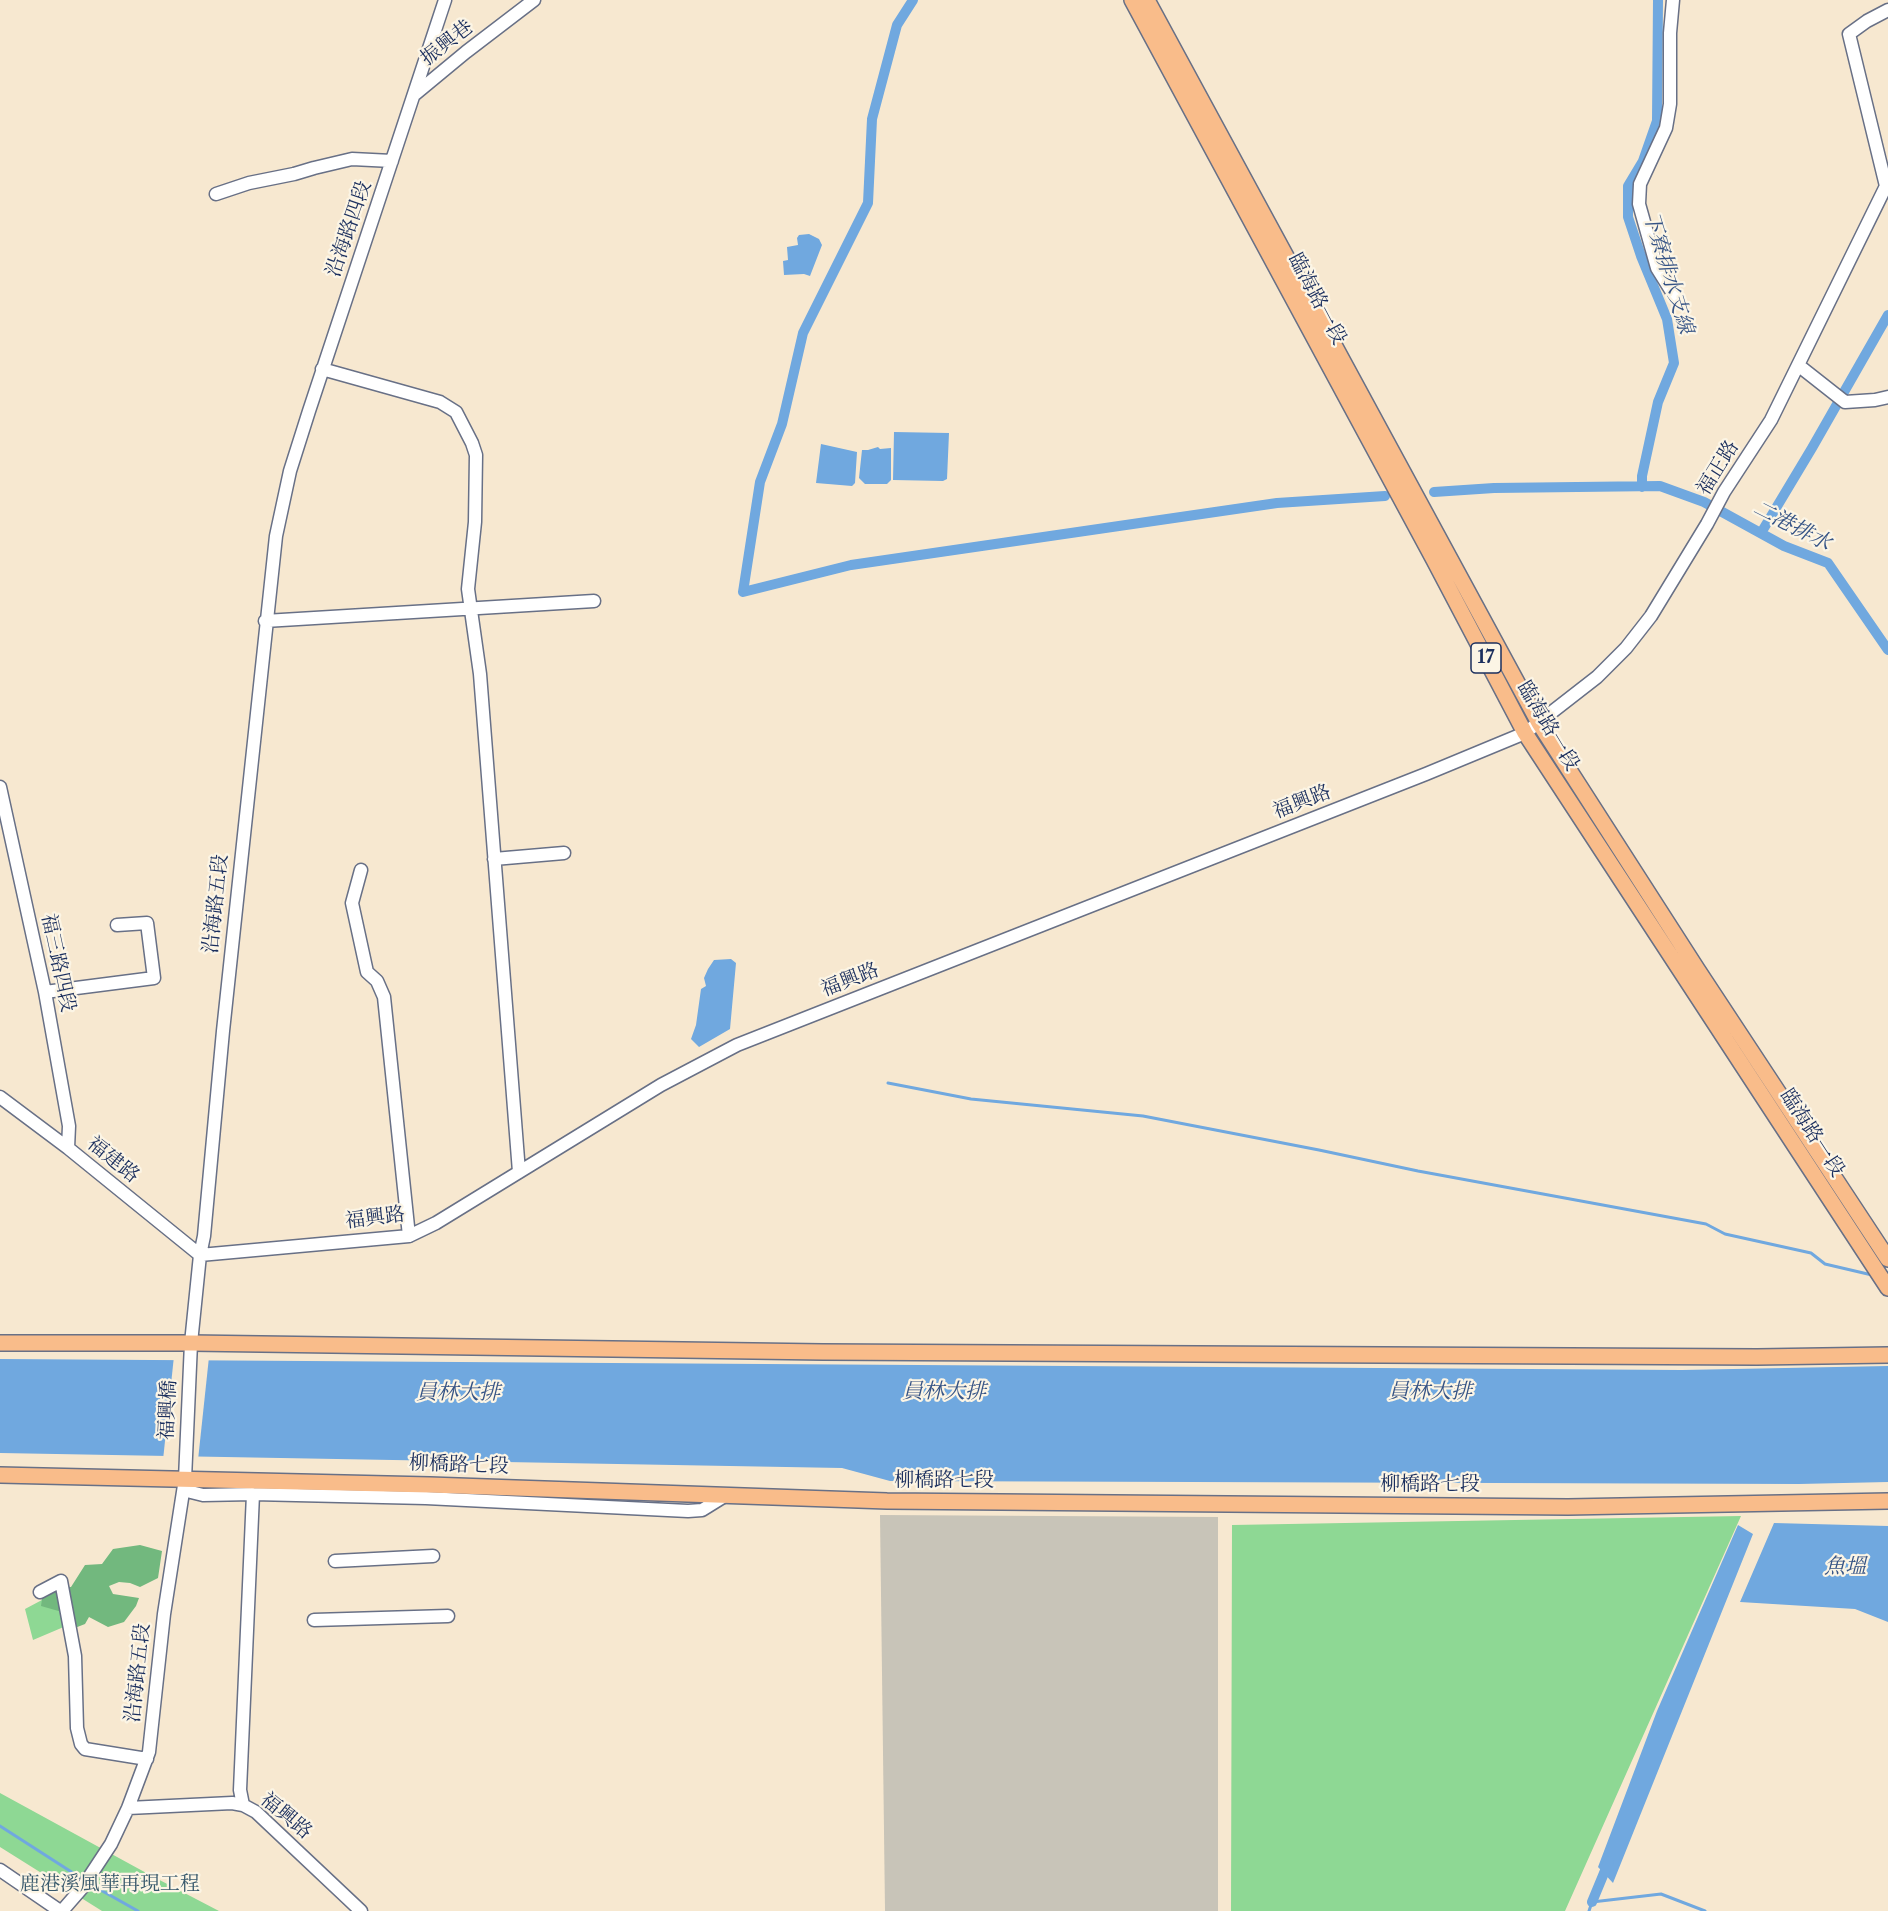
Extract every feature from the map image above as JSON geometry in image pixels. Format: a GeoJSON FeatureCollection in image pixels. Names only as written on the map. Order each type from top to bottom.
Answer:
{"type":"FeatureCollection","features":[{"type":"Feature","properties":{"kind":"main road","name":"臨海路一段"},"geometry":{"type":"LineString","coordinates":[[1132,0],[1525,733],[1888,1288]]}},
{"type":"Feature","properties":{"kind":"main road","name":"臨海路一段"},"geometry":{"type":"LineString","coordinates":[[1147,0],[1539,723],[1888,1259]]}},
{"type":"Feature","properties":{"kind":"main road"},"geometry":{"type":"LineString","coordinates":[[0,1342],[191,1350],[1757,1357],[1888,1355]]}},
{"type":"Feature","properties":{"kind":"main road","name":"柳橋路七段"},"geometry":{"type":"LineString","coordinates":[[0,1475],[430,1485],[723,1497],[899,1501],[1568,1507],[1888,1501]]}},
{"type":"Feature","properties":{"kind":"street","name":"沿海路四段"},"geometry":{"type":"LineString","coordinates":[[290,471],[445,0]]}},
{"type":"Feature","properties":{"kind":"street","name":"振興巷"},"geometry":{"type":"LineString","coordinates":[[413,96],[534,0]]}},
{"type":"Feature","properties":{"kind":"street"},"geometry":{"type":"LineString","coordinates":[[1673,0],[1670,33],[1670,104],[1666,128],[1640,184],[1639,204],[1657,268],[1677,300]]}},
{"type":"Feature","properties":{"kind":"street"},"geometry":{"type":"LineString","coordinates":[[1887,184],[1849,34],[1888,10]]}},
{"type":"Feature","properties":{"kind":"street"},"geometry":{"type":"LineString","coordinates":[[216,194],[249,183],[352,159],[392,161]]}},
{"type":"Feature","properties":{"kind":"street","name":"福正路"},"geometry":{"type":"LineString","coordinates":[[1525,733],[1597,677],[1626,648],[1651,616],[1718,502],[1772,420],[1887,184]]}},
{"type":"Feature","properties":{"kind":"street"},"geometry":{"type":"LineString","coordinates":[[1798,365],[1845,402],[1888,397]]}},
{"type":"Feature","properties":{"kind":"street"},"geometry":{"type":"LineString","coordinates":[[322,369],[440,402],[456,412],[476,455],[475,522],[468,589],[469,609],[480,674],[519,1172]]}},
{"type":"Feature","properties":{"kind":"street","name":"沿海路五段"},"geometry":{"type":"LineString","coordinates":[[191,1350],[265,621],[276,536],[290,471]]}},
{"type":"Feature","properties":{"kind":"street"},"geometry":{"type":"LineString","coordinates":[[265,621],[594,601]]}},
{"type":"Feature","properties":{"kind":"street","name":"福興路"},"geometry":{"type":"LineString","coordinates":[[200,1255],[410,1236],[436,1223],[661,1085],[737,1045],[1404,783],[1525,733]]}},
{"type":"Feature","properties":{"kind":"street","name":"福三路四段"},"geometry":{"type":"LineString","coordinates":[[0,787],[45,992],[69,1126],[68,1148]]}},
{"type":"Feature","properties":{"kind":"street"},"geometry":{"type":"LineString","coordinates":[[494,859],[564,853]]}},
{"type":"Feature","properties":{"kind":"street"},"geometry":{"type":"LineString","coordinates":[[361,870],[352,903],[368,972],[377,981],[384,997],[410,1236]]}},
{"type":"Feature","properties":{"kind":"street"},"geometry":{"type":"LineString","coordinates":[[45,992],[154,978],[147,923],[117,925]]}},
{"type":"Feature","properties":{"kind":"street","name":"福建路"},"geometry":{"type":"LineString","coordinates":[[0,1097],[68,1148],[200,1255]]}},
{"type":"Feature","properties":{"kind":"street","name":"福興橋"},"geometry":{"type":"LineString","coordinates":[[185,1479],[191,1350]]}},
{"type":"Feature","properties":{"kind":"street"},"geometry":{"type":"LineString","coordinates":[[185,1479],[191,1492],[203,1495],[426,1498],[688,1511],[702,1510],[723,1497]]}},
{"type":"Feature","properties":{"kind":"street","name":"沿海路五段"},"geometry":{"type":"LineString","coordinates":[[61,1911],[101,1862],[128,1808],[147,1759],[164,1614],[185,1479]]}},
{"type":"Feature","properties":{"kind":"street"},"geometry":{"type":"LineString","coordinates":[[243,1805],[241,1780],[254,1494]]}},
{"type":"Feature","properties":{"kind":"street"},"geometry":{"type":"LineString","coordinates":[[335,1561],[433,1556]]}},
{"type":"Feature","properties":{"kind":"street"},"geometry":{"type":"LineString","coordinates":[[40,1592],[61,1581],[75,1656],[78,1728],[81,1744],[85,1749],[147,1759]]}},
{"type":"Feature","properties":{"kind":"street"},"geometry":{"type":"LineString","coordinates":[[314,1620],[448,1616]]}},
{"type":"Feature","properties":{"kind":"street","name":"福興路"},"geometry":{"type":"LineString","coordinates":[[128,1808],[232,1803],[243,1805],[256,1812],[362,1911]]}},
{"type":"Feature","properties":{"kind":"street"},"geometry":{"type":"LineString","coordinates":[[0,1870],[61,1911]]}},
{"type":"Feature","properties":{"kind":"shaded area"},"geometry":{"type":"Polygon","coordinates":[[[880,1515],[1218,1517],[1218,1911],[885,1911],[880,1515]]]}},
{"type":"Feature","properties":{"kind":"green space"},"geometry":{"type":"Polygon","coordinates":[[[1741,1516],[1565,1911],[1231,1911],[1232,1525],[1741,1516]]]}},
{"type":"Feature","properties":{"kind":"green space"},"geometry":{"type":"Polygon","coordinates":[[[140,1545],[162,1551],[158,1578],[140,1587],[119,1582],[109,1586],[113,1594],[139,1598],[124,1622],[108,1627],[89,1617],[85,1624],[67,1631],[62,1612],[41,1606],[44,1586],[71,1587],[85,1565],[102,1564],[113,1549],[140,1545]]]}},
{"type":"Feature","properties":{"kind":"green space"},"geometry":{"type":"Polygon","coordinates":[[[57,1592],[66,1626],[33,1640],[25,1609],[57,1592]]]}},
{"type":"Feature","properties":{"kind":"green space","name":"鹿港溪風華再現工程"},"geometry":{"type":"Polygon","coordinates":[[[0,1793],[219,1911],[102,1911],[0,1847],[0,1793]]]}},
{"type":"Feature","properties":{"kind":"water"},"geometry":{"type":"Polygon","coordinates":[[[809,234],[819,239],[822,245],[810,276],[784,275],[783,261],[788,260],[787,247],[798,245],[799,235],[809,234]]]}},
{"type":"Feature","properties":{"kind":"water"},"geometry":{"type":"Polygon","coordinates":[[[894,432],[949,433],[947,479],[943,481],[893,480],[894,432]]]}},
{"type":"Feature","properties":{"kind":"water"},"geometry":{"type":"Polygon","coordinates":[[[821,444],[857,452],[855,483],[852,486],[816,483],[821,444]]]}},
{"type":"Feature","properties":{"kind":"water"},"geometry":{"type":"Polygon","coordinates":[[[878,447],[880,449],[891,448],[891,480],[887,484],[865,484],[859,478],[862,450],[878,447]]]}},
{"type":"Feature","properties":{"kind":"water"},"geometry":{"type":"Polygon","coordinates":[[[731,959],[736,963],[730,1029],[699,1047],[691,1039],[696,1025],[701,989],[706,986],[704,978],[714,960],[731,959]]]}},
{"type":"Feature","properties":{"kind":"water","name":"員林大排"},"geometry":{"type":"Polygon","coordinates":[[[0,1359],[1682,1370],[1888,1366],[1888,1482],[1799,1484],[890,1481],[842,1468],[0,1453],[0,1359]]]}},
{"type":"Feature","properties":{"kind":"water","name":"魚塭"},"geometry":{"type":"Polygon","coordinates":[[[1774,1523],[1888,1526],[1888,1622],[1855,1609],[1740,1602],[1774,1523]]]}},
{"type":"Feature","properties":{"kind":"water"},"geometry":{"type":"Polygon","coordinates":[[[1738,1525],[1753,1534],[1613,1883],[1598,1867],[1657,1711],[1738,1525]]]}},
{"type":"Feature","properties":{"kind":"pier"},"geometry":{"type":"Polygon","coordinates":[[[174,1356],[209,1357],[198,1460],[163,1460],[174,1356]]]}},
{"type":"Feature","properties":{"kind":"waterway"},"geometry":{"type":"LineString","coordinates":[[913,0],[897,25],[872,119],[868,203],[803,333],[782,424],[760,482],[743,592],[851,565],[1277,503],[1385,496]]}},
{"type":"Feature","properties":{"kind":"waterway","name":"下寮排水支線"},"geometry":{"type":"LineString","coordinates":[[1642,487],[1642,476],[1658,402],[1674,363],[1667,319],[1628,217],[1628,186],[1643,161],[1657,121],[1658,0]]}},
{"type":"Feature","properties":{"kind":"waterway"},"geometry":{"type":"LineString","coordinates":[[1761,533],[1888,315]]}},
{"type":"Feature","properties":{"kind":"waterway","name":"二港排水"},"geometry":{"type":"LineString","coordinates":[[1434,492],[1494,488],[1660,486],[1704,502],[1784,546],[1828,563],[1888,650]]}},
{"type":"Feature","properties":{"kind":"waterway"},"geometry":{"type":"LineString","coordinates":[[888,1083],[971,1099],[1143,1116],[1418,1171],[1706,1224],[1725,1234],[1811,1253],[1825,1264],[1872,1275]]}},
{"type":"Feature","properties":{"kind":"waterway"},"geometry":{"type":"LineString","coordinates":[[0,1826],[84,1880]]}},
{"type":"Feature","properties":{"kind":"waterway"},"geometry":{"type":"LineString","coordinates":[[1592,1902],[1609,1861]]}},
{"type":"Feature","properties":{"kind":"waterway"},"geometry":{"type":"LineString","coordinates":[[90,1884],[138,1911]]}},
{"type":"Feature","properties":{"kind":"waterway"},"geometry":{"type":"LineString","coordinates":[[1589,1911],[1592,1902],[1661,1894],[1705,1911]]}}]}
